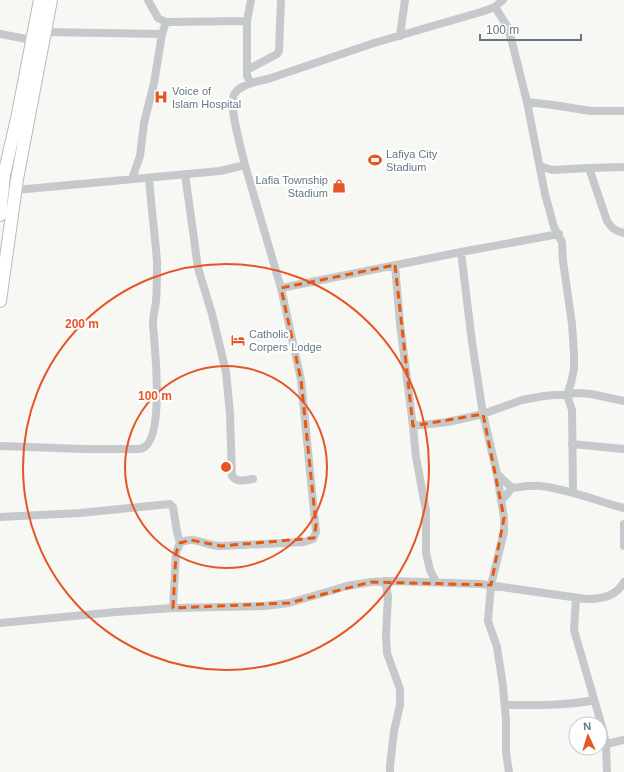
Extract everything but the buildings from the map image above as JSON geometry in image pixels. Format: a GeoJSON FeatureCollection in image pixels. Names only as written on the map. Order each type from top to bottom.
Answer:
{"type":"FeatureCollection","features":[{"type":"Feature","properties":{"kind":"highway"},"geometry":{"type":"LineString","coordinates":[[0,215],[4,189],[2,175],[18,114],[40,0]]}},
{"type":"Feature","properties":{"kind":"highway"},"geometry":{"type":"LineString","coordinates":[[0,301],[17,184],[51,0]]}},
{"type":"Feature","properties":{"kind":"street"},"geometry":{"type":"LineString","coordinates":[[148,0],[158,18],[166,22],[247,21]]}},
{"type":"Feature","properties":{"kind":"street"},"geometry":{"type":"LineString","coordinates":[[251,0],[247,21],[247,76],[251,83]]}},
{"type":"Feature","properties":{"kind":"street"},"geometry":{"type":"LineString","coordinates":[[247,70],[277,54],[279,51],[281,0]]}},
{"type":"Feature","properties":{"kind":"street"},"geometry":{"type":"LineString","coordinates":[[400,36],[405,0]]}},
{"type":"Feature","properties":{"kind":"street"},"geometry":{"type":"LineString","coordinates":[[180,543],[191,540],[200,540],[215,546],[251,546],[304,542],[310,541],[315,537],[316,525],[301,380],[281,288],[245,165],[232,108],[233,94],[237,90],[251,83],[268,79],[374,43],[481,12],[495,7],[503,0]]}},
{"type":"Feature","properties":{"kind":"street"},"geometry":{"type":"LineString","coordinates":[[495,7],[507,26],[527,102],[545,194],[554,227],[562,242],[563,261],[572,324],[574,354],[572,383],[568,395],[572,410],[573,492]]}},
{"type":"Feature","properties":{"kind":"street"},"geometry":{"type":"LineString","coordinates":[[132,179],[140,156],[144,123],[154,83],[162,34],[166,22]]}},
{"type":"Feature","properties":{"kind":"street"},"geometry":{"type":"LineString","coordinates":[[45,32],[162,34]]}},
{"type":"Feature","properties":{"kind":"street"},"geometry":{"type":"LineString","coordinates":[[0,34],[32,40]]}},
{"type":"Feature","properties":{"kind":"street"},"geometry":{"type":"LineString","coordinates":[[527,102],[591,111],[624,111]]}},
{"type":"Feature","properties":{"kind":"street"},"geometry":{"type":"LineString","coordinates":[[4,189],[17,184],[148,178],[220,171],[245,165]]}},
{"type":"Feature","properties":{"kind":"street"},"geometry":{"type":"LineString","coordinates":[[540,166],[552,170],[624,168]]}},
{"type":"Feature","properties":{"kind":"street"},"geometry":{"type":"LineString","coordinates":[[589,168],[607,221],[615,231],[624,233]]}},
{"type":"Feature","properties":{"kind":"street"},"geometry":{"type":"LineString","coordinates":[[542,179],[552,170]]}},
{"type":"Feature","properties":{"kind":"street"},"geometry":{"type":"LineString","coordinates":[[185,174],[198,268],[226,372],[230,414],[232,476],[236,480],[253,479]]}},
{"type":"Feature","properties":{"kind":"street"},"geometry":{"type":"LineString","coordinates":[[2,175],[17,184]]}},
{"type":"Feature","properties":{"kind":"street"},"geometry":{"type":"LineString","coordinates":[[0,446],[139,449],[145,448],[148,444],[153,433],[156,411],[157,386],[153,324],[157,293],[157,262],[148,178]]}},
{"type":"Feature","properties":{"kind":"street"},"geometry":{"type":"LineString","coordinates":[[281,288],[559,234]]}},
{"type":"Feature","properties":{"kind":"street"},"geometry":{"type":"LineString","coordinates":[[461,252],[472,342],[483,414],[497,474],[498,489],[502,501],[504,518],[504,532],[491,585],[488,621],[497,647],[505,705],[508,772]]}},
{"type":"Feature","properties":{"kind":"street"},"geometry":{"type":"LineString","coordinates":[[395,265],[400,324],[416,457],[426,512],[426,553],[430,570],[436,582]]}},
{"type":"Feature","properties":{"kind":"street"},"geometry":{"type":"LineString","coordinates":[[413,426],[448,422],[483,414],[528,398],[544,396],[578,393],[591,394],[624,401]]}},
{"type":"Feature","properties":{"kind":"street"},"geometry":{"type":"LineString","coordinates":[[572,444],[624,449]]}},
{"type":"Feature","properties":{"kind":"street"},"geometry":{"type":"LineString","coordinates":[[497,474],[512,488]]}},
{"type":"Feature","properties":{"kind":"street"},"geometry":{"type":"LineString","coordinates":[[502,501],[512,488],[539,485],[573,492],[624,508]]}},
{"type":"Feature","properties":{"kind":"street"},"geometry":{"type":"LineString","coordinates":[[0,517],[80,513],[170,504],[173,507],[176,532],[180,543],[176,553],[173,608]]}},
{"type":"Feature","properties":{"kind":"street"},"geometry":{"type":"LineString","coordinates":[[624,524],[624,546]]}},
{"type":"Feature","properties":{"kind":"street"},"geometry":{"type":"LineString","coordinates":[[385,581],[388,596],[386,634],[387,652],[400,689],[400,705],[394,731],[390,772]]}},
{"type":"Feature","properties":{"kind":"street"},"geometry":{"type":"LineString","coordinates":[[0,624],[116,612],[173,608],[264,606],[289,603],[347,586],[385,581],[491,585],[576,598],[598,599],[612,595],[619,590],[624,582]]}},
{"type":"Feature","properties":{"kind":"street"},"geometry":{"type":"LineString","coordinates":[[576,598],[574,630],[599,716]]}},
{"type":"Feature","properties":{"kind":"street"},"geometry":{"type":"LineString","coordinates":[[505,705],[553,704],[594,700]]}},
{"type":"Feature","properties":{"kind":"street"},"geometry":{"type":"LineString","coordinates":[[608,744],[624,740]]}},
{"type":"Feature","properties":{"kind":"street"},"geometry":{"type":"LineString","coordinates":[[606,756],[607,772]]}},
{"type":"Feature","properties":{"kind":"highlighted area"},"geometry":{"type":"Polygon","coordinates":[[[395,265],[413,426],[483,414],[504,518],[491,585],[371,582],[289,603],[173,608],[176,553],[180,543],[191,540],[221,546],[314,538],[316,525],[301,380],[281,288],[395,265]]]}},
{"type":"Feature","properties":{"kind":"place","name":"Voice of Islam Hospital"},"geometry":{"type":"Point","coordinates":[161,97]}},
{"type":"Feature","properties":{"kind":"place","name":"Lafiya City Stadium"},"geometry":{"type":"Point","coordinates":[375,160]}},
{"type":"Feature","properties":{"kind":"place","name":"Lafia Township Stadium"},"geometry":{"type":"Point","coordinates":[339,186]}},
{"type":"Feature","properties":{"kind":"place","name":"Catholic Corpers Lodge"},"geometry":{"type":"Point","coordinates":[238,340]}}]}
